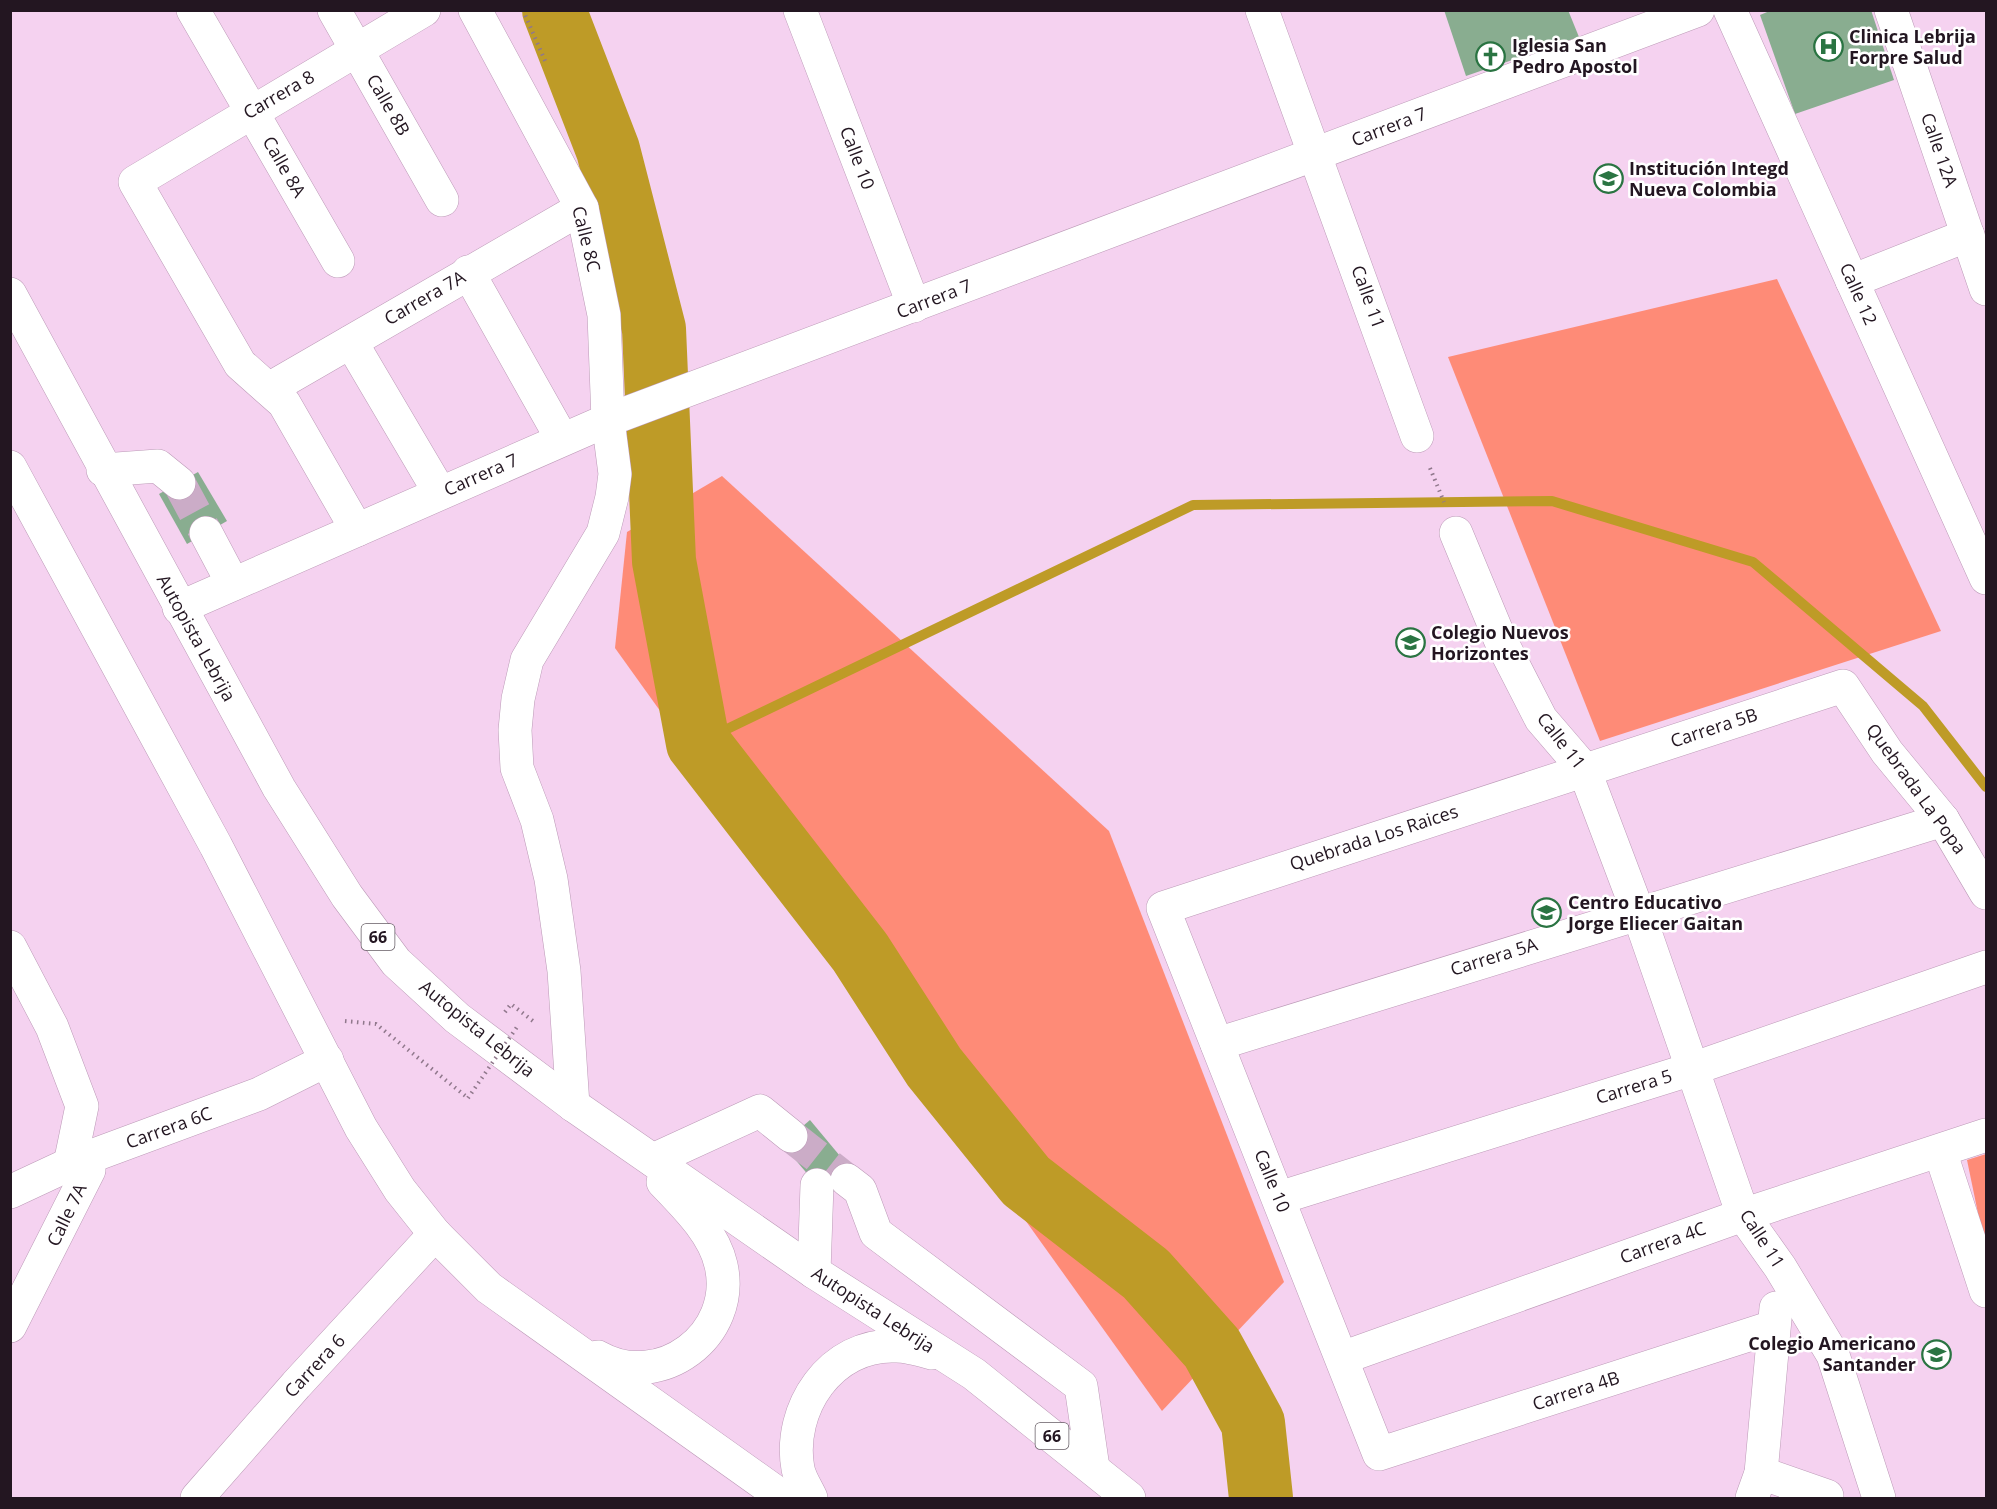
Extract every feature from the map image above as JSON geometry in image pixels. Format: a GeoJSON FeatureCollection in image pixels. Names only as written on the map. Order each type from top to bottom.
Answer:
{"type":"FeatureCollection","features":[{"type":"Feature","properties":{"kind":"main road","name":"Calle 8A"},"geometry":{"type":"LineString","coordinates":[[193,10],[338,261]]}},
{"type":"Feature","properties":{"kind":"main road","name":"Calle 8B"},"geometry":{"type":"LineString","coordinates":[[334,10],[442,200]]}},
{"type":"Feature","properties":{"kind":"main road","name":"Carrera 8"},"geometry":{"type":"LineString","coordinates":[[269,389],[240,364],[135,182],[424,10]]}},
{"type":"Feature","properties":{"kind":"main road","name":"Calle 8C"},"geometry":{"type":"LineString","coordinates":[[475,10],[582,208],[604,315],[619,415],[615,474],[603,533],[527,660],[518,699],[515,730],[516,768],[537,820],[551,879],[564,971],[573,1105]]}},
{"type":"Feature","properties":{"kind":"main road","name":"Calle 10"},"geometry":{"type":"LineString","coordinates":[[800,10],[914,306]]}},
{"type":"Feature","properties":{"kind":"main road","name":"Calle 11"},"geometry":{"type":"LineString","coordinates":[[1262,10],[1418,436]]}},
{"type":"Feature","properties":{"kind":"main road","name":"Carrera 7"},"geometry":{"type":"LineString","coordinates":[[178,608],[619,415],[742,371],[1698,10]]}},
{"type":"Feature","properties":{"kind":"main road","name":"Calle 12"},"geometry":{"type":"LineString","coordinates":[[1730,10],[1986,578]]}},
{"type":"Feature","properties":{"kind":"main road","name":"Calle 12A"},"geometry":{"type":"LineString","coordinates":[[1891,10],[1986,289]]}},
{"type":"Feature","properties":{"kind":"main road","name":"Carrera 7A"},"geometry":{"type":"LineString","coordinates":[[269,389],[582,208]]}},
{"type":"Feature","properties":{"kind":"main road"},"geometry":{"type":"LineString","coordinates":[[1852,281],[1968,235]]}},
{"type":"Feature","properties":{"kind":"main road"},"geometry":{"type":"LineString","coordinates":[[468,272],[562,440]]}},
{"type":"Feature","properties":{"kind":"main road","name":"Autopista Lebrija"},"geometry":{"type":"LineString","coordinates":[[10,294],[178,608],[279,788],[347,897],[396,962],[457,1018],[573,1105],[814,1272],[974,1374],[1129,1498]]}},
{"type":"Feature","properties":{"kind":"main road"},"geometry":{"type":"LineString","coordinates":[[351,342],[440,493]]}},
{"type":"Feature","properties":{"kind":"main road"},"geometry":{"type":"LineString","coordinates":[[269,389],[284,403],[357,530]]}},
{"type":"Feature","properties":{"kind":"main road"},"geometry":{"type":"LineString","coordinates":[[104,470],[158,466],[179,483]]}},
{"type":"Feature","properties":{"kind":"main road"},"geometry":{"type":"LineString","coordinates":[[10,467],[305,1017],[361,1128],[400,1191],[435,1234],[489,1288],[784,1498]]}},
{"type":"Feature","properties":{"kind":"main road"},"geometry":{"type":"LineString","coordinates":[[206,533],[233,584]]}},
{"type":"Feature","properties":{"kind":"main road","name":"Calle 11"},"geometry":{"type":"LineString","coordinates":[[1456,533],[1500,639],[1541,719],[1584,769],[1638,912],[1743,1215],[1780,1267],[1833,1355],[1879,1498]]}},
{"type":"Feature","properties":{"kind":"main road","name":"Carrera 5B"},"geometry":{"type":"LineString","coordinates":[[1584,769],[1843,686]]}},
{"type":"Feature","properties":{"kind":"main road","name":"Quebrada La Popa"},"geometry":{"type":"LineString","coordinates":[[1843,686],[1887,752],[1943,820],[1986,893]]}},
{"type":"Feature","properties":{"kind":"main road","name":"Quebrada Los Raices"},"geometry":{"type":"LineString","coordinates":[[1163,908],[1584,769]]}},
{"type":"Feature","properties":{"kind":"main road","name":"Carrera 5A"},"geometry":{"type":"LineString","coordinates":[[1217,1044],[1638,912],[1943,820]]}},
{"type":"Feature","properties":{"kind":"main road","name":"Calle 10"},"geometry":{"type":"LineString","coordinates":[[1163,908],[1379,1454]]}},
{"type":"Feature","properties":{"kind":"main road","name":"Calle 7A"},"geometry":{"type":"LineString","coordinates":[[10,947],[52,1027],[82,1106],[70,1164],[89,1170],[10,1326]]}},
{"type":"Feature","properties":{"kind":"main road","name":"Carrera 5"},"geometry":{"type":"LineString","coordinates":[[1279,1198],[1692,1070],[1986,967]]}},
{"type":"Feature","properties":{"kind":"main road","name":"Carrera 6C"},"geometry":{"type":"LineString","coordinates":[[10,1192],[70,1164],[259,1094],[327,1060]]}},
{"type":"Feature","properties":{"kind":"main road"},"geometry":{"type":"LineString","coordinates":[[556,1337],[606,1362],[629,1368],[652,1367],[675,1361],[693,1348],[709,1331],[719,1310],[723,1287],[721,1264],[713,1243],[639,1152],[760,1111],[791,1136]]}},
{"type":"Feature","properties":{"kind":"main road","name":"Carrera 4C"},"geometry":{"type":"LineString","coordinates":[[1342,1358],[1743,1215],[1986,1135]]}},
{"type":"Feature","properties":{"kind":"main road"},"geometry":{"type":"LineString","coordinates":[[1940,1151],[1985,1285]]}},
{"type":"Feature","properties":{"kind":"main road"},"geometry":{"type":"LineString","coordinates":[[814,1272],[832,1183],[860,1190],[876,1233],[1081,1386],[1093,1468]]}},
{"type":"Feature","properties":{"kind":"main road","name":"Carrera 6"},"geometry":{"type":"LineString","coordinates":[[197,1498],[296,1385],[435,1234]]}},
{"type":"Feature","properties":{"kind":"main road"},"geometry":{"type":"LineString","coordinates":[[1780,1267],[1757,1486],[1827,1496]]}},
{"type":"Feature","properties":{"kind":"main road","name":"Carrera 4B"},"geometry":{"type":"LineString","coordinates":[[1379,1454],[1773,1328]]}},
{"type":"Feature","properties":{"kind":"main road"},"geometry":{"type":"LineString","coordinates":[[811,1498],[798,1470],[795,1434],[806,1399],[828,1371],[859,1352],[895,1346],[931,1352],[974,1374]]}},
{"type":"Feature","properties":{"kind":"path"},"geometry":{"type":"LineString","coordinates":[[1418,436],[1456,533]]}},
{"type":"Feature","properties":{"kind":"path"},"geometry":{"type":"LineString","coordinates":[[305,1017],[376,1024],[468,1098],[517,1027]]}},
{"type":"Feature","properties":{"kind":"shaded area"},"geometry":{"type":"Polygon","coordinates":[[[1777,279],[1941,631],[1600,741],[1448,357],[1777,279]]]}},
{"type":"Feature","properties":{"kind":"shaded area"},"geometry":{"type":"Polygon","coordinates":[[[722,476],[1109,831],[1284,1282],[1162,1411],[615,648],[627,532],[722,476]]]}},
{"type":"Feature","properties":{"kind":"shaded area"},"geometry":{"type":"Polygon","coordinates":[[[1986,1154],[1986,1252],[1967,1160],[1986,1154]]]}},
{"type":"Feature","properties":{"kind":"building","name":"Iglesia San Pedro Apostol"},"geometry":{"type":"Polygon","coordinates":[[[1444,10],[1568,10],[1579,37],[1466,76],[1444,10]]]}},
{"type":"Feature","properties":{"kind":"building"},"geometry":{"type":"Polygon","coordinates":[[[1772,10],[1871,10],[1894,80],[1795,114],[1760,15],[1772,10]]]}},
{"type":"Feature","properties":{"kind":"building"},"geometry":{"type":"Polygon","coordinates":[[[198,472],[227,521],[187,544],[159,494],[198,472]]]}},
{"type":"Feature","properties":{"kind":"building"},"geometry":{"type":"Polygon","coordinates":[[[810,1120],[855,1174],[827,1197],[782,1144],[810,1120]]]}},
{"type":"Feature","properties":{"kind":"waterway"},"geometry":{"type":"LineString","coordinates":[[554,10],[608,150],[654,329],[664,561],[698,743],[860,952],[934,1067],[1026,1181],[1146,1274],[1212,1348],[1253,1423],[1261,1498]]}},
{"type":"Feature","properties":{"kind":"waterway"},"geometry":{"type":"LineString","coordinates":[[698,743],[1193,505],[1552,501],[1753,562],[1923,706],[1986,787]]}},
{"type":"Feature","properties":{"kind":"tunnel"},"geometry":{"type":"LineString","coordinates":[[179,483],[206,533]]}},
{"type":"Feature","properties":{"kind":"tunnel"},"geometry":{"type":"LineString","coordinates":[[791,1136],[847,1180]]}},
{"type":"Feature","properties":{"kind":"place","name":"Clinica Lebrija Forpre Salud"},"geometry":{"type":"Point","coordinates":[1828,47]}},
{"type":"Feature","properties":{"kind":"place","name":"Iglesia San Pedro Apostol"},"geometry":{"type":"Point","coordinates":[1491,56]}},
{"type":"Feature","properties":{"kind":"place","name":"Institución Integd Nueva Colombia"},"geometry":{"type":"Point","coordinates":[1608,179]}},
{"type":"Feature","properties":{"kind":"place","name":"Colegio Nuevos Horizontes"},"geometry":{"type":"Point","coordinates":[1410,643]}},
{"type":"Feature","properties":{"kind":"place","name":"Centro Educativo Jorge Eliecer Gaitan"},"geometry":{"type":"Point","coordinates":[1547,913]}},
{"type":"Feature","properties":{"kind":"place","name":"Colegio Americano Santander"},"geometry":{"type":"Point","coordinates":[1937,1354]}}]}
